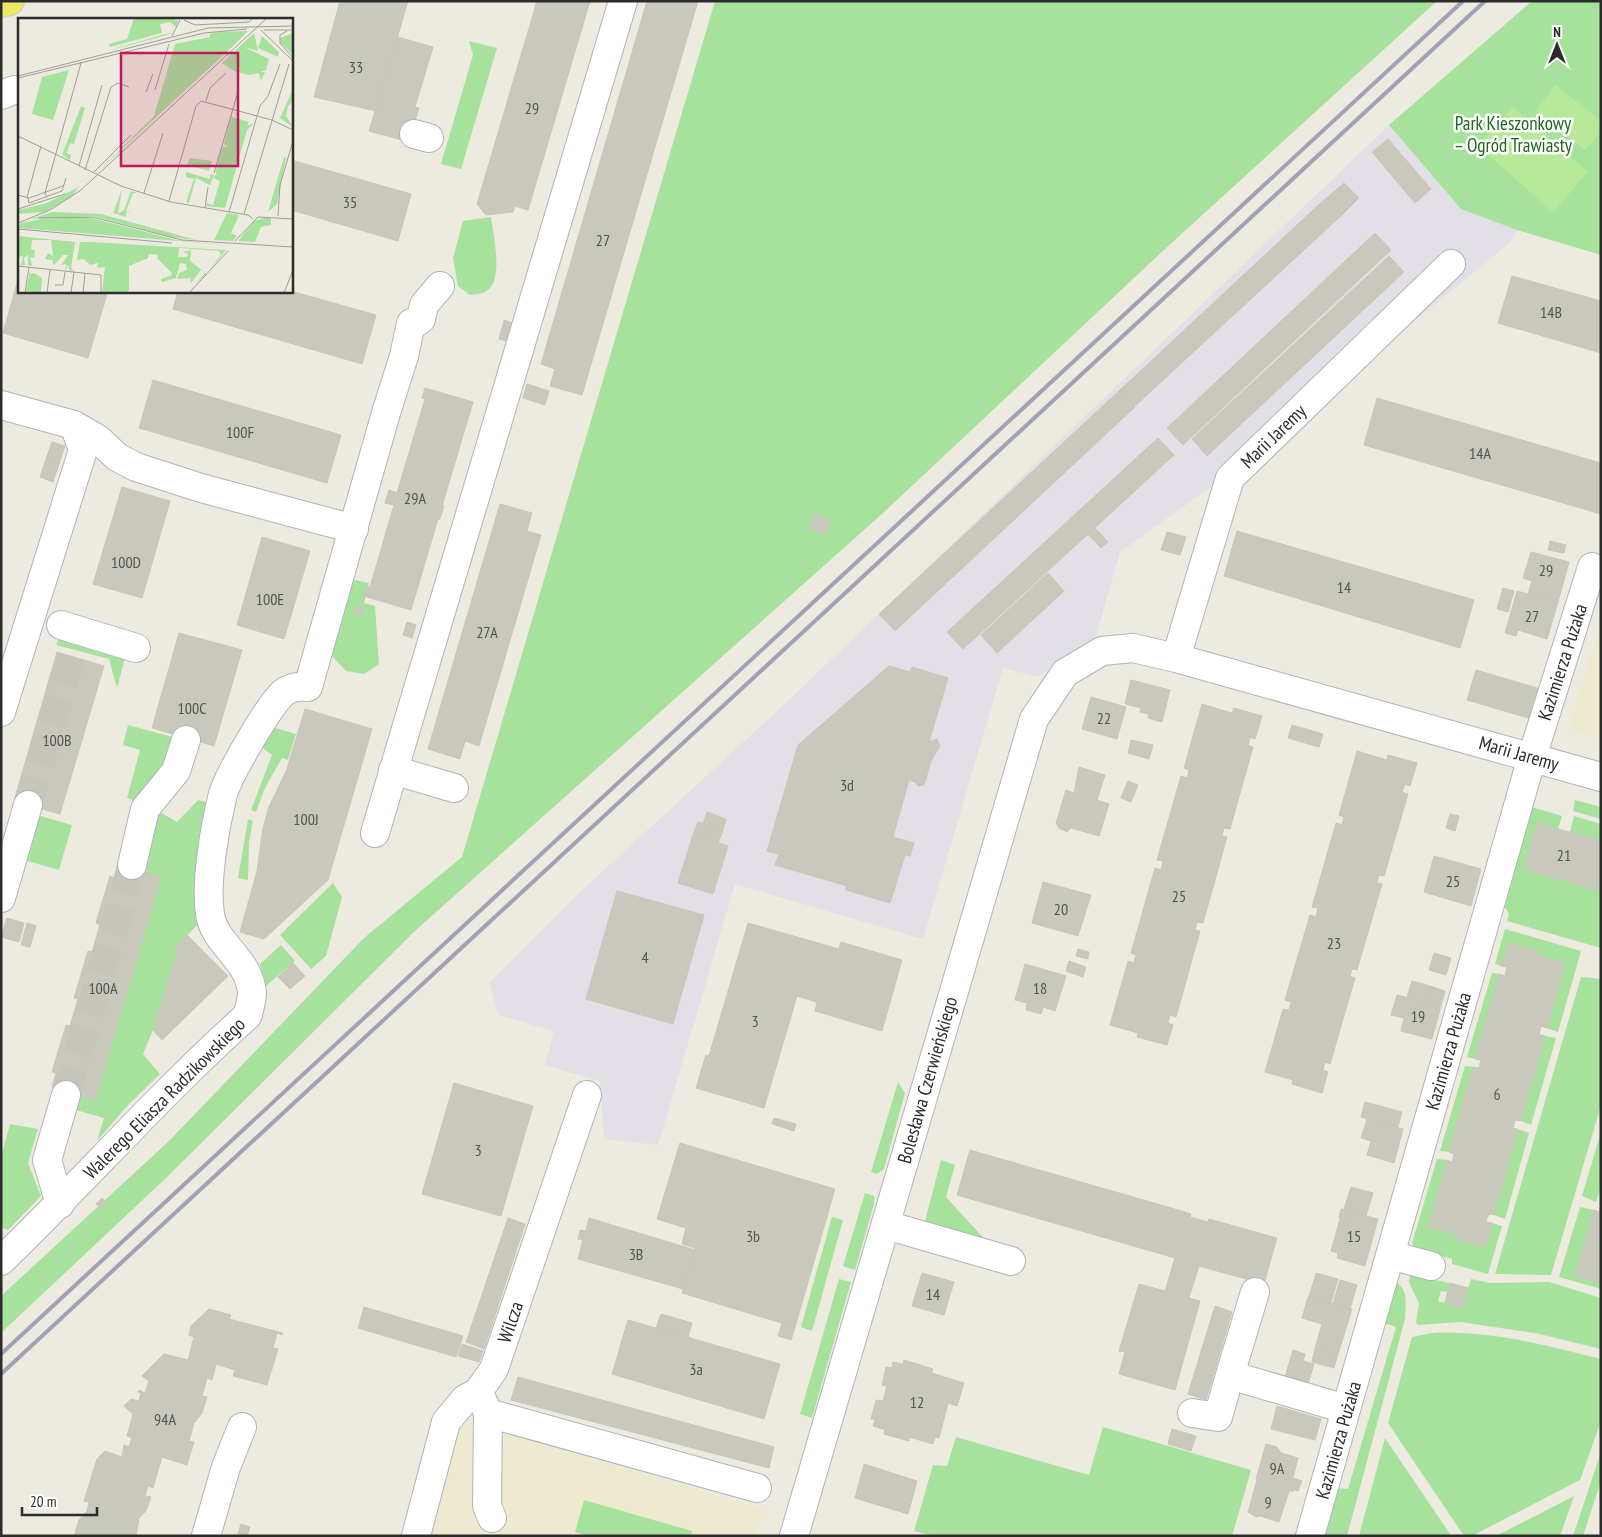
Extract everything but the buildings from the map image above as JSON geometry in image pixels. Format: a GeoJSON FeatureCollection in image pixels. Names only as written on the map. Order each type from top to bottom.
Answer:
{"type":"FeatureCollection","features":[{"type":"Feature","properties":{"kind":"main road"},"geometry":{"type":"LineString","coordinates":[[1,4],[10,1]]}},
{"type":"Feature","properties":{"kind":"street"},"geometry":{"type":"LineString","coordinates":[[374,833],[623,1]]}},
{"type":"Feature","properties":{"kind":"street","name":"Marii Jaremy"},"geometry":{"type":"LineString","coordinates":[[1176,658],[1230,478],[1451,264]]}},
{"type":"Feature","properties":{"kind":"street"},"geometry":{"type":"LineString","coordinates":[[1,405],[74,425],[98,439],[117,457],[161,482],[354,529],[358,475],[404,356],[411,323],[421,319],[424,305],[440,286],[430,328],[419,348],[404,356]]}},
{"type":"Feature","properties":{"kind":"street"},"geometry":{"type":"LineString","coordinates":[[1,712],[83,450],[74,425]]}},
{"type":"Feature","properties":{"kind":"street","name":"Walerego Eliasza Radzikowskiego"},"geometry":{"type":"LineString","coordinates":[[1,1261],[60,1204],[141,1117],[248,1016],[252,994],[245,968],[216,931],[210,915],[210,871],[224,792],[268,712],[284,692],[298,686],[308,687],[354,529]]}},
{"type":"Feature","properties":{"kind":"street","name":"Kazimierza Pużaka"},"geometry":{"type":"LineString","coordinates":[[1310,1536],[1532,756],[1592,567]]}},
{"type":"Feature","properties":{"kind":"street"},"geometry":{"type":"LineString","coordinates":[[61,625],[136,648]]}},
{"type":"Feature","properties":{"kind":"street","name":"Marii Jaremy"},"geometry":{"type":"LineString","coordinates":[[1102,651],[1133,648],[1176,658],[1532,756],[1601,777]]}},
{"type":"Feature","properties":{"kind":"street","name":"Bolesława Czerwieńskiego"},"geometry":{"type":"LineString","coordinates":[[794,1536],[868,1278],[886,1225],[1034,719],[1065,673],[1102,651]]}},
{"type":"Feature","properties":{"kind":"street"},"geometry":{"type":"LineString","coordinates":[[132,865],[145,809],[176,771],[186,740]]}},
{"type":"Feature","properties":{"kind":"street"},"geometry":{"type":"LineString","coordinates":[[393,770],[454,788]]}},
{"type":"Feature","properties":{"kind":"street"},"geometry":{"type":"LineString","coordinates":[[1,898],[28,805]]}},
{"type":"Feature","properties":{"kind":"street"},"geometry":{"type":"LineString","coordinates":[[60,1204],[47,1160],[66,1095]]}},
{"type":"Feature","properties":{"kind":"street","name":"Wilcza"},"geometry":{"type":"LineString","coordinates":[[416,1536],[446,1422],[464,1399],[483,1402],[587,1095]]}},
{"type":"Feature","properties":{"kind":"street"},"geometry":{"type":"LineString","coordinates":[[886,1225],[1011,1260]]}},
{"type":"Feature","properties":{"kind":"street"},"geometry":{"type":"LineString","coordinates":[[1390,1255],[1431,1266]]}},
{"type":"Feature","properties":{"kind":"street"},"geometry":{"type":"LineString","coordinates":[[1192,1413],[1218,1417],[1256,1292]]}},
{"type":"Feature","properties":{"kind":"street"},"geometry":{"type":"LineString","coordinates":[[1230,1375],[1346,1409]]}},
{"type":"Feature","properties":{"kind":"street"},"geometry":{"type":"LineString","coordinates":[[492,1518],[487,1506],[483,1402],[757,1488]]}},
{"type":"Feature","properties":{"kind":"street"},"geometry":{"type":"LineString","coordinates":[[206,1536],[226,1467],[242,1427]]}},
{"type":"Feature","properties":{"kind":"shaded area"},"geometry":{"type":"Polygon","coordinates":[[[1389,125],[1461,209],[1517,230],[1512,241],[1216,483],[1120,552],[1096,636],[1038,677],[1003,668],[923,939],[735,884],[658,1145],[604,1139],[600,1081],[545,1065],[554,1031],[499,1015],[489,983],[579,893],[787,702],[1389,125]]]}},
{"type":"Feature","properties":{"kind":"shaded area"},"geometry":{"type":"Polygon","coordinates":[[[1601,620],[1601,738],[1569,729],[1601,620]]]}},
{"type":"Feature","properties":{"kind":"shaded area"},"geometry":{"type":"Polygon","coordinates":[[[468,1422],[763,1509],[755,1536],[426,1536],[452,1436],[468,1422]]]}},
{"type":"Feature","properties":{"kind":"green space"},"geometry":{"type":"Polygon","coordinates":[[[715,1],[1437,1],[1165,249],[883,513],[416,930],[166,1178],[1,1333],[1,1296],[169,1141],[364,938],[462,857],[715,1]]]}},
{"type":"Feature","properties":{"kind":"green space","name":"Park Kieszonkowy – Ogród Trawiasty"},"geometry":{"type":"Polygon","coordinates":[[[1532,1],[1601,1],[1601,255],[1517,230],[1461,209],[1389,125],[1532,1]]]}},
{"type":"Feature","properties":{"kind":"green space"},"geometry":{"type":"Polygon","coordinates":[[[469,41],[497,48],[461,169],[441,164],[473,55],[469,41]]]}},
{"type":"Feature","properties":{"kind":"green space"},"geometry":{"type":"Polygon","coordinates":[[[1556,85],[1601,121],[1601,132],[1585,150],[1536,110],[1556,85]]]}},
{"type":"Feature","properties":{"kind":"green space"},"geometry":{"type":"Polygon","coordinates":[[[1513,107],[1588,172],[1553,212],[1478,146],[1513,107]]]}},
{"type":"Feature","properties":{"kind":"green space"},"geometry":{"type":"Polygon","coordinates":[[[491,217],[496,258],[495,279],[491,287],[485,292],[470,295],[458,286],[453,258],[463,221],[491,217]]]}},
{"type":"Feature","properties":{"kind":"green space"},"geometry":{"type":"Polygon","coordinates":[[[350,579],[369,583],[364,603],[375,606],[379,664],[364,674],[346,671],[332,656],[332,639],[350,579]]]}},
{"type":"Feature","properties":{"kind":"green space"},"geometry":{"type":"Polygon","coordinates":[[[61,633],[125,658],[117,688],[109,659],[56,645],[61,633]]]}},
{"type":"Feature","properties":{"kind":"green space"},"geometry":{"type":"Polygon","coordinates":[[[128,725],[173,737],[162,777],[136,801],[127,798],[140,750],[123,745],[128,725]]]}},
{"type":"Feature","properties":{"kind":"green space"},"geometry":{"type":"Polygon","coordinates":[[[272,727],[296,734],[288,760],[282,758],[265,788],[256,812],[251,810],[272,755],[260,746],[272,727]]]}},
{"type":"Feature","properties":{"kind":"green space"},"geometry":{"type":"Polygon","coordinates":[[[198,800],[210,803],[196,863],[195,894],[199,923],[176,947],[177,953],[153,1030],[143,1054],[160,1074],[128,1105],[97,1141],[104,1118],[69,1108],[73,1093],[95,1100],[161,877],[140,870],[158,811],[177,822],[198,800]]]}},
{"type":"Feature","properties":{"kind":"green space"},"geometry":{"type":"Polygon","coordinates":[[[1575,800],[1601,807],[1601,819],[1573,811],[1575,800]]]}},
{"type":"Feature","properties":{"kind":"green space"},"geometry":{"type":"Polygon","coordinates":[[[1532,807],[1562,816],[1558,829],[1537,823],[1524,869],[1601,891],[1601,948],[1507,921],[1509,914],[1505,907],[1532,807]]]}},
{"type":"Feature","properties":{"kind":"green space"},"geometry":{"type":"Polygon","coordinates":[[[40,816],[72,825],[59,870],[24,860],[40,816]]]}},
{"type":"Feature","properties":{"kind":"green space"},"geometry":{"type":"Polygon","coordinates":[[[1574,816],[1601,824],[1601,841],[1570,832],[1574,816]]]}},
{"type":"Feature","properties":{"kind":"green space"},"geometry":{"type":"Polygon","coordinates":[[[248,819],[253,821],[249,842],[248,880],[238,878],[248,819]]]}},
{"type":"Feature","properties":{"kind":"green space"},"geometry":{"type":"Polygon","coordinates":[[[333,883],[342,897],[326,956],[311,969],[280,935],[333,883]]]}},
{"type":"Feature","properties":{"kind":"green space"},"geometry":{"type":"Polygon","coordinates":[[[1505,929],[1581,951],[1558,1032],[1547,1028],[1565,964],[1537,956],[1508,943],[1501,966],[1495,964],[1505,929]]]}},
{"type":"Feature","properties":{"kind":"green space"},"geometry":{"type":"Polygon","coordinates":[[[281,945],[295,961],[266,986],[260,964],[281,945]]]}},
{"type":"Feature","properties":{"kind":"green space"},"geometry":{"type":"Polygon","coordinates":[[[1492,973],[1499,974],[1475,1059],[1467,1057],[1492,973]]]}},
{"type":"Feature","properties":{"kind":"green space"},"geometry":{"type":"Polygon","coordinates":[[[1581,977],[1601,979],[1601,1105],[1551,1275],[1495,1274],[1581,977]]]}},
{"type":"Feature","properties":{"kind":"green space"},"geometry":{"type":"Polygon","coordinates":[[[1545,1036],[1556,1038],[1531,1125],[1521,1121],[1545,1036]]]}},
{"type":"Feature","properties":{"kind":"green space"},"geometry":{"type":"Polygon","coordinates":[[[1465,1066],[1473,1067],[1449,1152],[1440,1151],[1465,1066]]]}},
{"type":"Feature","properties":{"kind":"green space"},"geometry":{"type":"Polygon","coordinates":[[[898,1082],[905,1093],[884,1169],[877,1174],[871,1172],[898,1082]]]}},
{"type":"Feature","properties":{"kind":"green space"},"geometry":{"type":"Polygon","coordinates":[[[10,1124],[38,1129],[28,1163],[41,1196],[8,1230],[1,1227],[1,1157],[10,1124]]]}},
{"type":"Feature","properties":{"kind":"green space"},"geometry":{"type":"Polygon","coordinates":[[[1518,1129],[1529,1133],[1505,1219],[1494,1215],[1518,1129]]]}},
{"type":"Feature","properties":{"kind":"green space"},"geometry":{"type":"Polygon","coordinates":[[[1601,1132],[1601,1186],[1596,1202],[1582,1196],[1601,1132]]]}},
{"type":"Feature","properties":{"kind":"green space"},"geometry":{"type":"Polygon","coordinates":[[[1437,1159],[1447,1160],[1428,1227],[1457,1234],[1456,1238],[1485,1247],[1492,1223],[1502,1226],[1488,1274],[1452,1264],[1452,1259],[1414,1248],[1412,1243],[1437,1159]]]}},
{"type":"Feature","properties":{"kind":"green space"},"geometry":{"type":"Polygon","coordinates":[[[941,1160],[955,1165],[946,1197],[990,1245],[924,1225],[941,1160]]]}},
{"type":"Feature","properties":{"kind":"green space"},"geometry":{"type":"Polygon","coordinates":[[[865,1193],[874,1196],[874,1204],[855,1270],[843,1266],[865,1193]]]}},
{"type":"Feature","properties":{"kind":"green space"},"geometry":{"type":"Polygon","coordinates":[[[1580,1207],[1594,1210],[1575,1276],[1601,1283],[1601,1289],[1559,1277],[1580,1207]]]}},
{"type":"Feature","properties":{"kind":"green space"},"geometry":{"type":"Polygon","coordinates":[[[832,1217],[843,1220],[812,1331],[801,1327],[832,1217]]]}},
{"type":"Feature","properties":{"kind":"green space"},"geometry":{"type":"Polygon","coordinates":[[[1410,1275],[1450,1283],[1447,1292],[1441,1291],[1438,1301],[1462,1308],[1471,1279],[1490,1283],[1549,1282],[1601,1298],[1601,1349],[1535,1333],[1460,1322],[1418,1325],[1416,1322],[1419,1303],[1409,1282],[1410,1275]]]}},
{"type":"Feature","properties":{"kind":"green space"},"geometry":{"type":"Polygon","coordinates":[[[1389,1278],[1400,1285],[1405,1294],[1405,1319],[1347,1536],[1316,1536],[1336,1488],[1348,1489],[1396,1327],[1376,1320],[1389,1278]]]}},
{"type":"Feature","properties":{"kind":"green space"},"geometry":{"type":"Polygon","coordinates":[[[839,1279],[851,1282],[812,1418],[800,1414],[839,1279]]]}},
{"type":"Feature","properties":{"kind":"green space"},"geometry":{"type":"Polygon","coordinates":[[[1432,1333],[1496,1336],[1601,1359],[1601,1421],[1580,1480],[1472,1536],[1464,1536],[1388,1423],[1412,1337],[1432,1333]]]}},
{"type":"Feature","properties":{"kind":"green space"},"geometry":{"type":"Polygon","coordinates":[[[1103,1427],[1251,1470],[1232,1536],[933,1536],[914,1531],[933,1465],[947,1466],[956,1437],[1089,1475],[1103,1427]]]}},
{"type":"Feature","properties":{"kind":"green space"},"geometry":{"type":"Polygon","coordinates":[[[1385,1438],[1448,1531],[1451,1536],[1359,1536],[1385,1438]]]}},
{"type":"Feature","properties":{"kind":"green space"},"geometry":{"type":"Polygon","coordinates":[[[1601,1452],[1601,1481],[1583,1536],[1573,1536],[1601,1452]]]}},
{"type":"Feature","properties":{"kind":"green space"},"geometry":{"type":"Polygon","coordinates":[[[1574,1496],[1560,1536],[1496,1536],[1574,1496]]]}},
{"type":"Feature","properties":{"kind":"green space"},"geometry":{"type":"Polygon","coordinates":[[[584,1500],[692,1531],[691,1536],[588,1536],[575,1532],[584,1500]]]}},
{"type":"Feature","properties":{"kind":"tunnel"},"geometry":{"type":"LineString","coordinates":[[28,805],[74,648]]}},
{"type":"Feature","properties":{"kind":"tunnel"},"geometry":{"type":"LineString","coordinates":[[66,1095],[132,865]]}},
{"type":"Feature","properties":{"kind":"railway"},"geometry":{"type":"LineString","coordinates":[[1,1354],[1463,1]]}},
{"type":"Feature","properties":{"kind":"railway"},"geometry":{"type":"LineString","coordinates":[[1,1374],[1485,1]]}}]}
